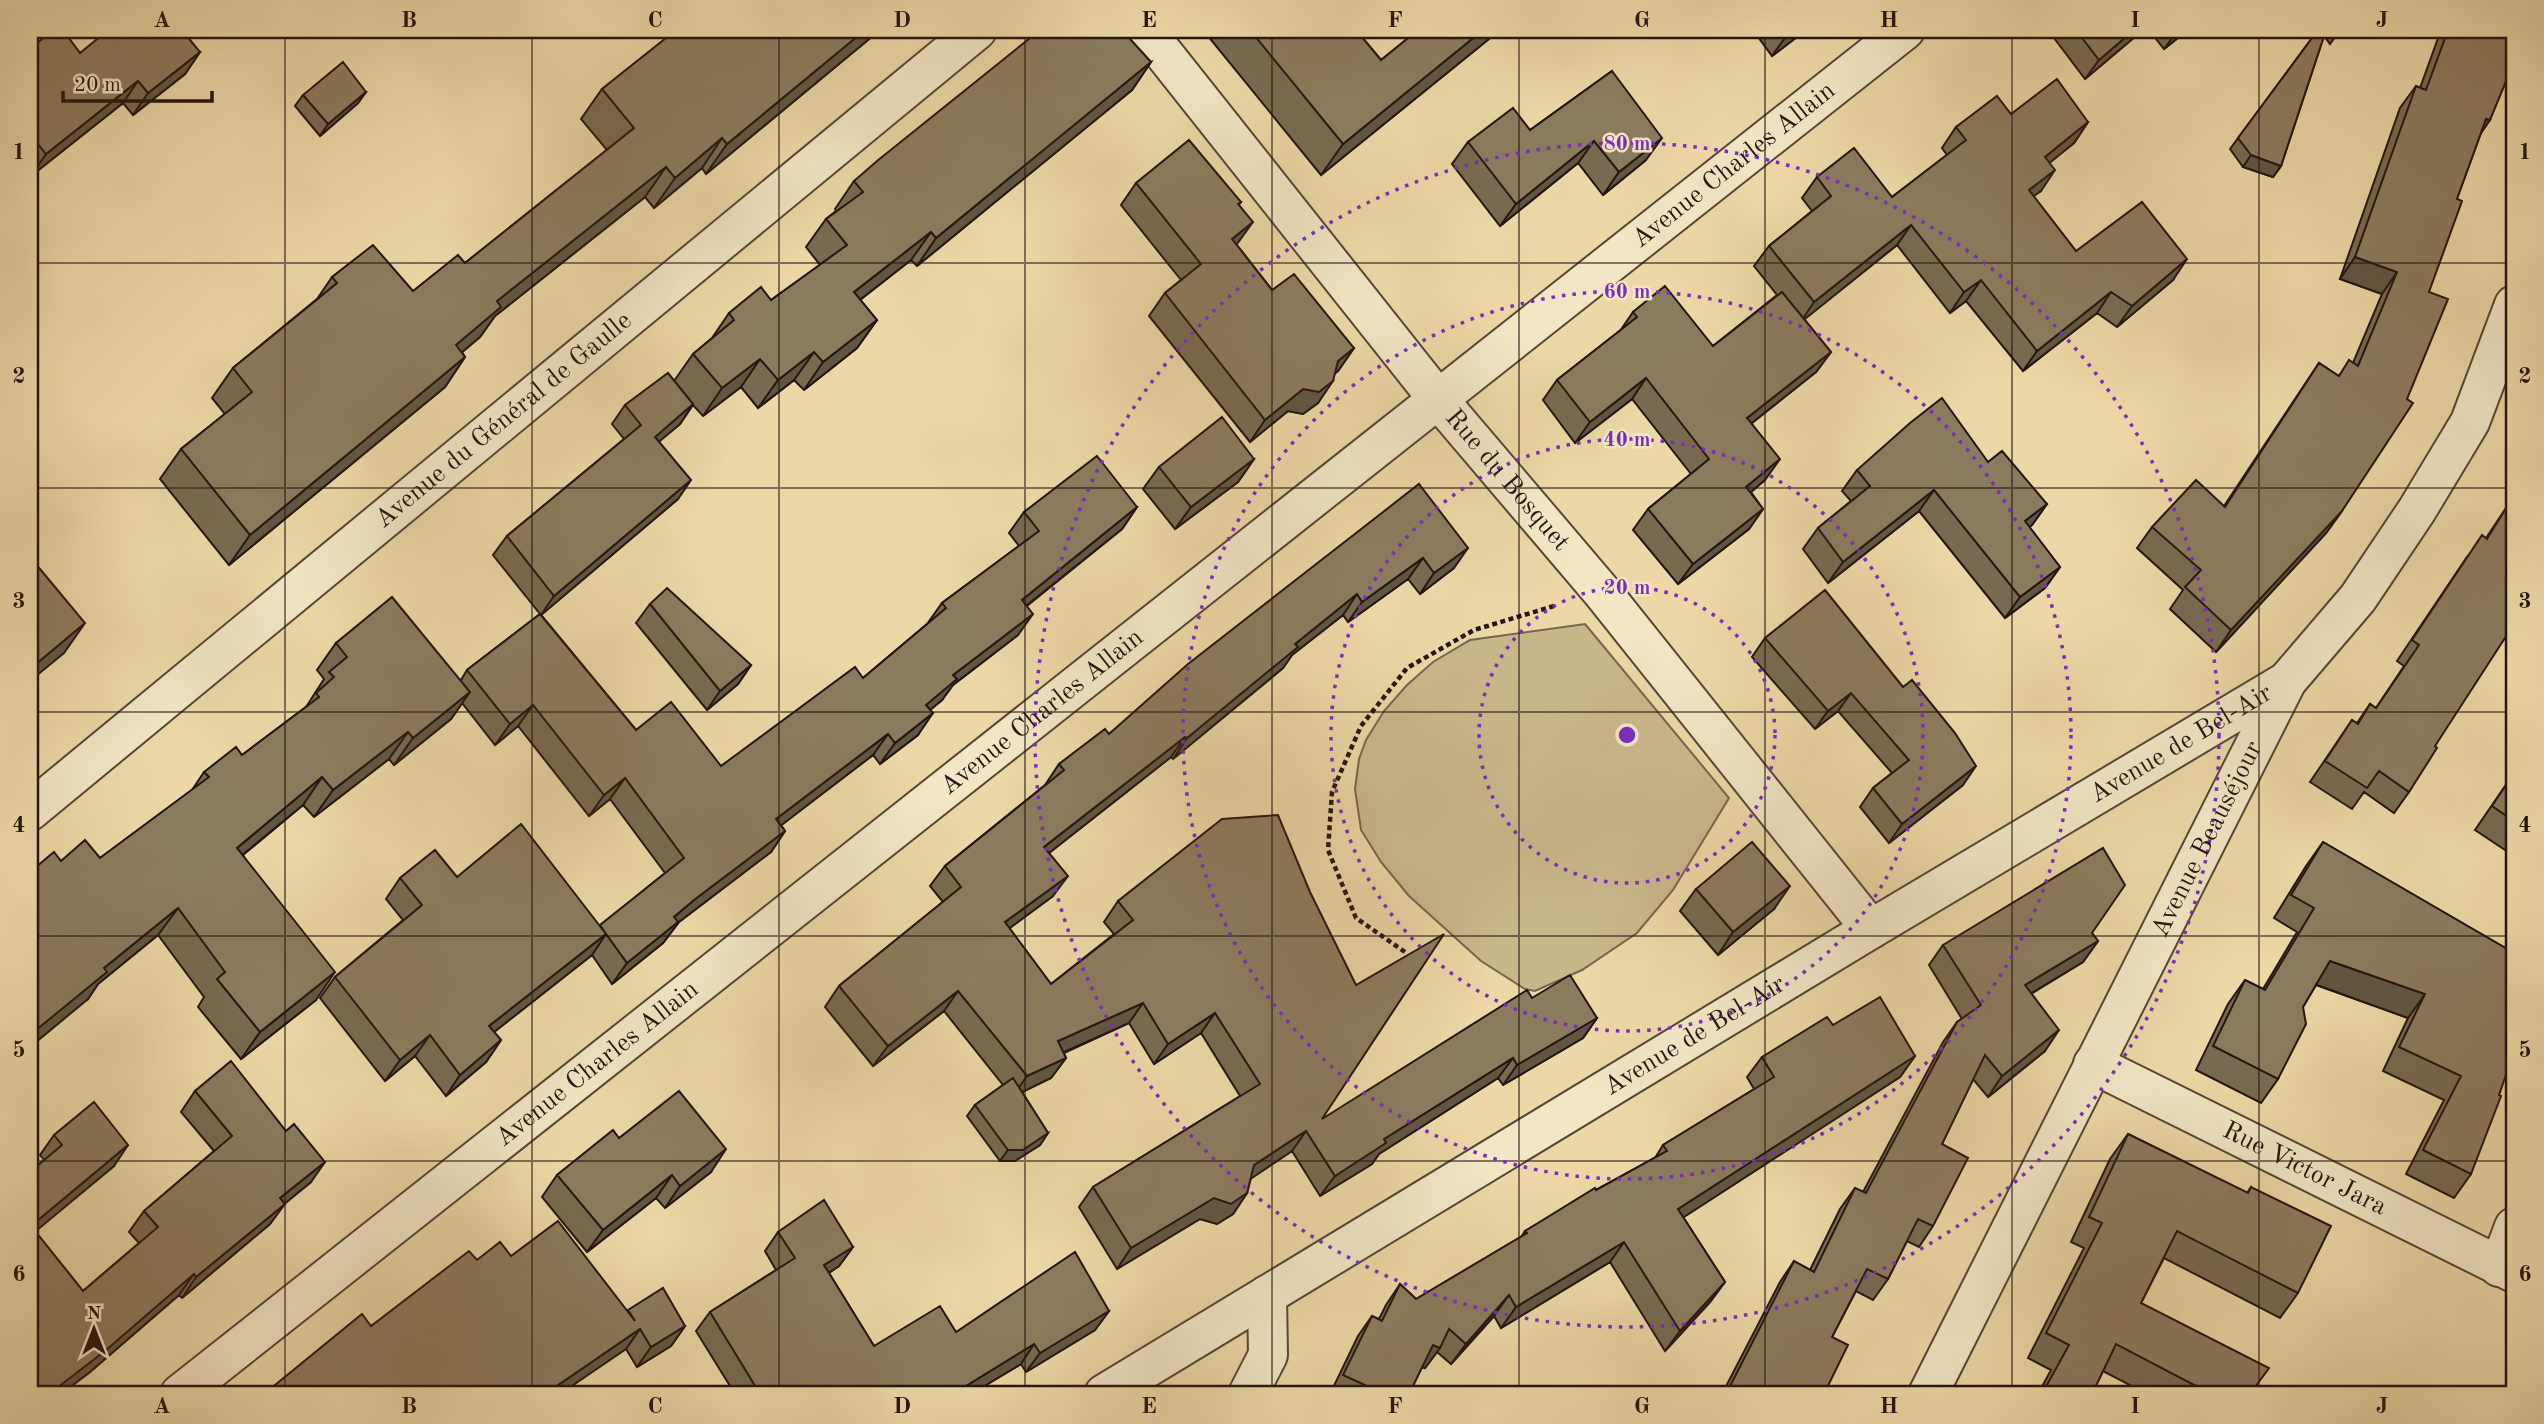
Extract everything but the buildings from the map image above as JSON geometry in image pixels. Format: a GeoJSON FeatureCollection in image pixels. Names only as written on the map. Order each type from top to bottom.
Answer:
{"type":"FeatureCollection","features":[{"type":"Feature","properties":{"kind":"street","name":"Avenue du Général de Gaulle"},"geometry":{"type":"LineString","coordinates":[[30,811],[977,30]]}},
{"type":"Feature","properties":{"kind":"street","name":"Rue du Bosquet"},"geometry":{"type":"LineString","coordinates":[[1145,30],[1437,398],[1602,592],[1871,929]]}},
{"type":"Feature","properties":{"kind":"street","name":"Avenue Charles Allain"},"geometry":{"type":"LineString","coordinates":[[180,1394],[1905,30]]}},
{"type":"Feature","properties":{"kind":"street","name":"Avenue Beauséjour"},"geometry":{"type":"LineString","coordinates":[[1928,1394],[2287,681],[2358,598],[2417,510],[2470,422],[2514,305]]}},
{"type":"Feature","properties":{"kind":"street","name":"Avenue de Bel-Air"},"geometry":{"type":"LineString","coordinates":[[1104,1394],[1871,929],[2287,681]]}},
{"type":"Feature","properties":{"kind":"street","name":"Rue Victor Jara"},"geometry":{"type":"LineString","coordinates":[[2094,1064],[2507,1270]]}},
{"type":"Feature","properties":{"kind":"street"},"geometry":{"type":"LineString","coordinates":[[2507,1270],[2514,1227]]}},
{"type":"Feature","properties":{"kind":"street"},"geometry":{"type":"LineString","coordinates":[[1248,1394],[1268,1355],[1267,1295]]}},
{"type":"Feature","properties":{"kind":"path"},"geometry":{"type":"LineString","coordinates":[[1405,952],[1356,918],[1328,850],[1332,792],[1361,726],[1407,668],[1474,630],[1602,592]]}},
{"type":"Feature","properties":{"kind":"shaded area"},"geometry":{"type":"Polygon","coordinates":[[[1585,624],[1729,798],[1673,890],[1637,933],[1582,970],[1535,991],[1525,989],[1481,961],[1409,896],[1381,862],[1361,830],[1355,789],[1359,759],[1366,740],[1384,711],[1407,685],[1433,662],[1470,640],[1585,624]]]}}]}
